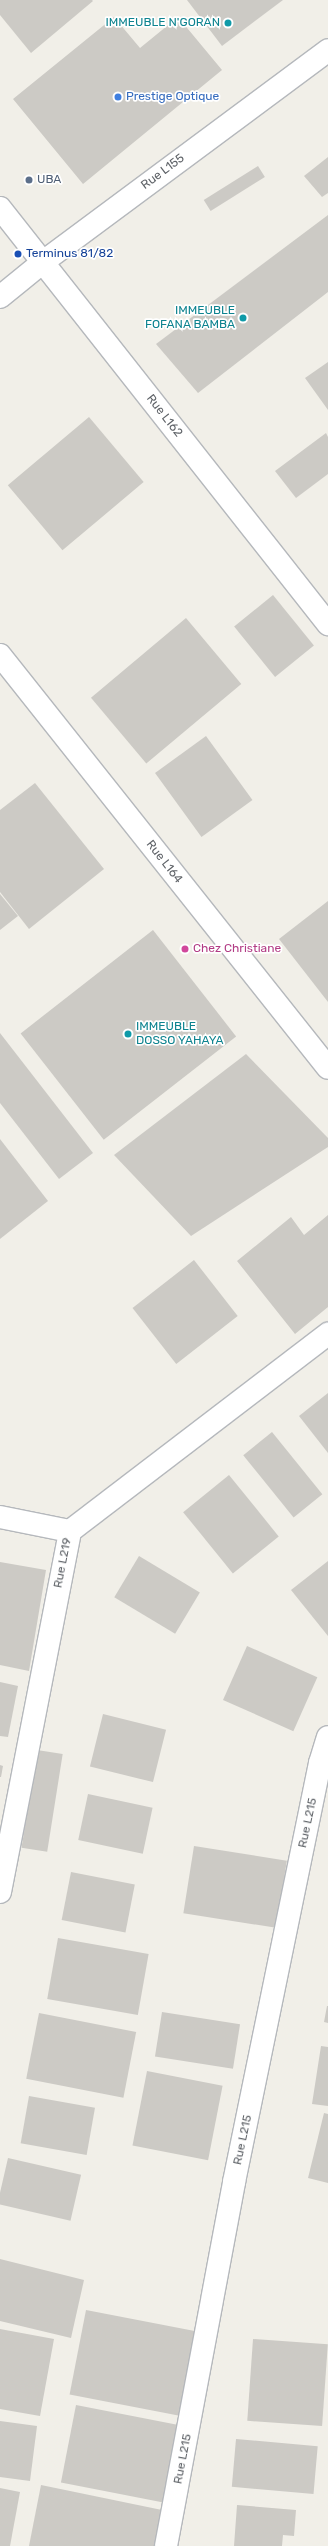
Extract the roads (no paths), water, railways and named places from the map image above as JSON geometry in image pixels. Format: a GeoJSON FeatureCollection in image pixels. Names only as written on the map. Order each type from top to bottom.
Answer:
{"type":"FeatureCollection","features":[{"type":"Feature","properties":{"kind":"street","name":"Rue L155"},"geometry":{"type":"LineString","coordinates":[[0,298],[43,262],[328,50]]}},
{"type":"Feature","properties":{"kind":"street","name":"Rue L162"},"geometry":{"type":"LineString","coordinates":[[0,208],[328,624]]}},
{"type":"Feature","properties":{"kind":"street","name":"Rue L164"},"geometry":{"type":"LineString","coordinates":[[0,655],[328,1068]]}},
{"type":"Feature","properties":{"kind":"street","name":"Rue L219"},"geometry":{"type":"LineString","coordinates":[[0,1892],[70,1531],[328,1334]]}},
{"type":"Feature","properties":{"kind":"street"},"geometry":{"type":"LineString","coordinates":[[0,1517],[70,1531]]}},
{"type":"Feature","properties":{"kind":"street","name":"Rue L215"},"geometry":{"type":"LineString","coordinates":[[166,2546],[234,2182],[320,1763],[328,1737]]}},
{"type":"Feature","properties":{"kind":"place","name":"IMMEUBLE N'GORAN"},"geometry":{"type":"Point","coordinates":[228,23]}},
{"type":"Feature","properties":{"kind":"place","name":"Prestige Optique"},"geometry":{"type":"Point","coordinates":[118,97]}},
{"type":"Feature","properties":{"kind":"place","name":"UBA"},"geometry":{"type":"Point","coordinates":[29,180]}},
{"type":"Feature","properties":{"kind":"place","name":"Terminus 81/82"},"geometry":{"type":"Point","coordinates":[18,254]}},
{"type":"Feature","properties":{"kind":"place","name":"IMMEUBLE FOFANA BAMBA"},"geometry":{"type":"Point","coordinates":[243,318]}},
{"type":"Feature","properties":{"kind":"place","name":"Chez Christiane"},"geometry":{"type":"Point","coordinates":[185,949]}},
{"type":"Feature","properties":{"kind":"place","name":"IMMEUBLE DOSSO YAHAYA"},"geometry":{"type":"Point","coordinates":[128,1034]}}]}
